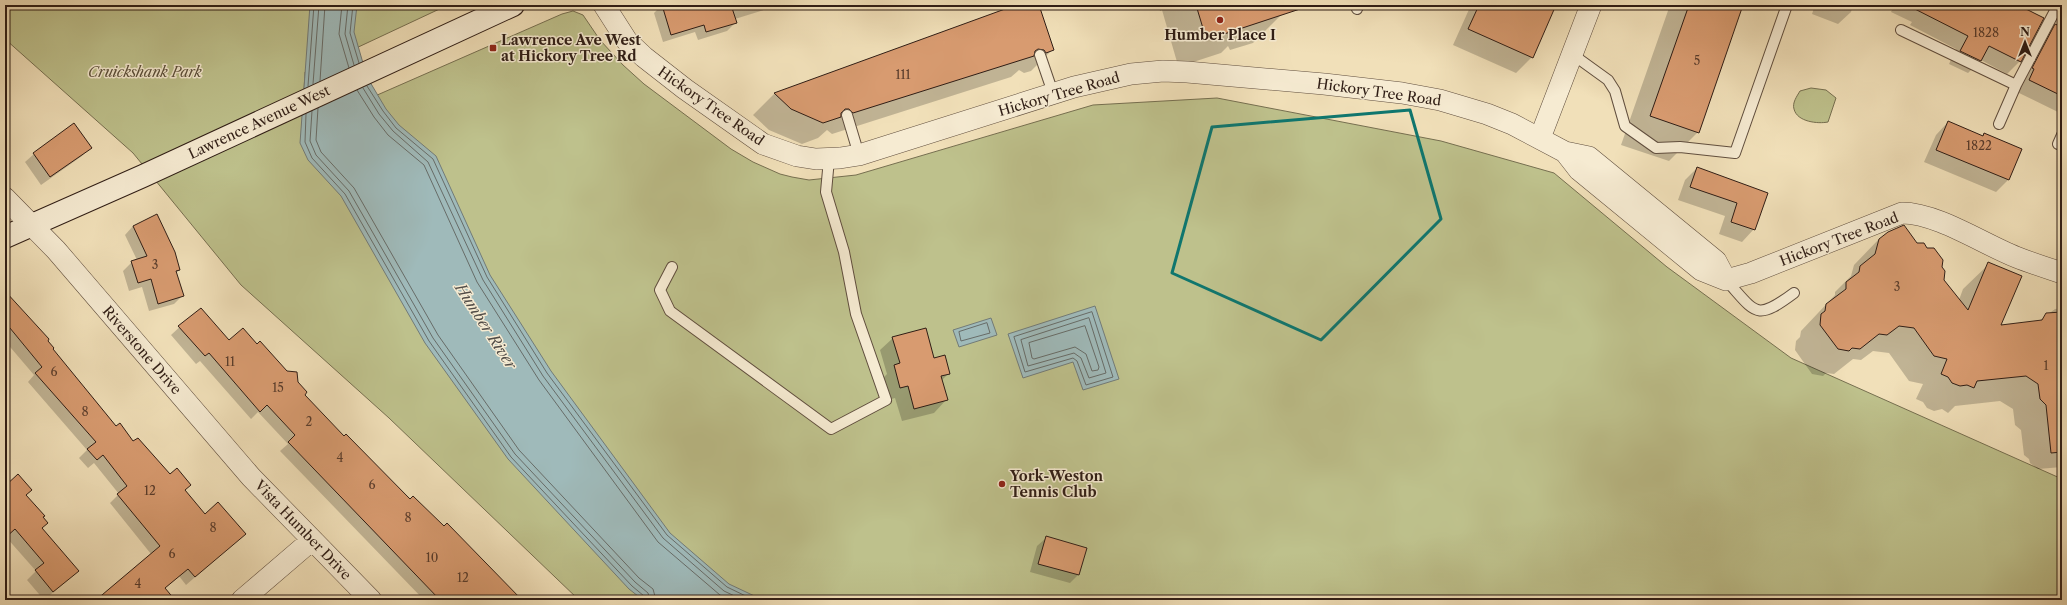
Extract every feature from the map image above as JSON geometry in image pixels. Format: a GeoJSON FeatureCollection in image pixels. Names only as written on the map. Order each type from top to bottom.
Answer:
{"type":"FeatureCollection","features":[{"type":"Feature","properties":{"kind":"main road","name":"Lawrence Avenue West"},"geometry":{"type":"LineString","coordinates":[[5,237],[143,176],[513,5]]}},
{"type":"Feature","properties":{"kind":"street","name":"Hickory Tree Road"},"geometry":{"type":"LineString","coordinates":[[604,5],[627,41],[662,72],[745,133],[763,144],[782,152],[797,156],[830,159],[859,154],[1053,93],[1131,74],[1187,72],[1254,77],[1402,93],[1440,100],[1487,114],[1512,124],[1565,152],[1579,170],[1701,270],[1726,280],[1751,273],[1902,213],[1915,213],[2016,257],[2062,273]]}},
{"type":"Feature","properties":{"kind":"street"},"geometry":{"type":"LineString","coordinates":[[1540,138],[1591,5]]}},
{"type":"Feature","properties":{"kind":"street","name":"Riverstone Drive"},"geometry":{"type":"LineString","coordinates":[[5,198],[56,250],[251,477]]}},
{"type":"Feature","properties":{"kind":"street","name":"Vista Humber Drive"},"geometry":{"type":"LineString","coordinates":[[251,477],[371,600]]}},
{"type":"Feature","properties":{"kind":"street"},"geometry":{"type":"LineString","coordinates":[[242,600],[312,540]]}},
{"type":"Feature","properties":{"kind":"lane"},"geometry":{"type":"LineString","coordinates":[[1572,54],[1608,80],[1615,91],[1625,126],[1656,148],[1680,146],[1735,153],[1787,5]]}},
{"type":"Feature","properties":{"kind":"lane"},"geometry":{"type":"LineString","coordinates":[[1998,124],[2016,85],[2058,5]]}},
{"type":"Feature","properties":{"kind":"lane"},"geometry":{"type":"LineString","coordinates":[[1901,30],[2016,85]]}},
{"type":"Feature","properties":{"kind":"lane"},"geometry":{"type":"LineString","coordinates":[[1040,54],[1053,93]]}},
{"type":"Feature","properties":{"kind":"lane"},"geometry":{"type":"LineString","coordinates":[[847,115],[859,154]]}},
{"type":"Feature","properties":{"kind":"lane"},"geometry":{"type":"LineString","coordinates":[[672,267],[660,290],[670,311],[831,429],[886,400],[856,314],[844,252],[826,192],[830,159]]}},
{"type":"Feature","properties":{"kind":"lane"},"geometry":{"type":"LineString","coordinates":[[1726,280],[1750,307],[1758,310],[1774,308],[1794,293]]}},
{"type":"Feature","properties":{"kind":"highlighted area"},"geometry":{"type":"Polygon","coordinates":[[[1410,110],[1441,219],[1321,340],[1172,273],[1212,127],[1410,110]]]}},
{"type":"Feature","properties":{"kind":"green space","name":"Cruickshank Park"},"geometry":{"type":"Polygon","coordinates":[[[5,5],[448,5],[305,72],[302,128],[562,14],[573,11],[583,15],[600,40],[623,65],[644,84],[731,149],[753,162],[780,174],[809,180],[856,175],[1093,105],[1217,98],[1441,141],[1554,173],[1667,267],[1791,358],[2062,479],[2062,600],[579,600],[389,418],[241,285],[133,153],[5,39],[5,5]]]}},
{"type":"Feature","properties":{"kind":"green space"},"geometry":{"type":"Polygon","coordinates":[[[1811,88],[1826,90],[1836,98],[1828,122],[1819,123],[1808,121],[1799,117],[1794,109],[1795,100],[1800,91],[1811,88]]]}},
{"type":"Feature","properties":{"kind":"water","name":"Humber River"},"geometry":{"type":"Polygon","coordinates":[[[310,5],[357,5],[354,32],[367,77],[386,109],[399,125],[436,156],[490,275],[551,371],[670,533],[729,584],[763,600],[643,600],[629,589],[508,459],[425,343],[341,196],[308,160],[300,143],[310,5]]]}},
{"type":"Feature","properties":{"kind":"water"},"geometry":{"type":"Polygon","coordinates":[[[1095,306],[1119,379],[1083,390],[1073,362],[1023,378],[1008,334],[1095,306]]]}},
{"type":"Feature","properties":{"kind":"water"},"geometry":{"type":"Polygon","coordinates":[[[991,318],[997,335],[959,347],[953,330],[991,318]]]}},
{"type":"Feature","properties":{"kind":"building"},"geometry":{"type":"Polygon","coordinates":[[[662,5],[731,5],[737,23],[706,32],[704,25],[671,35],[662,5]]]}},
{"type":"Feature","properties":{"kind":"building"},"geometry":{"type":"Polygon","coordinates":[[[1016,5],[1039,5],[1054,50],[1046,53],[1044,50],[1038,49],[1035,51],[1034,56],[853,113],[849,109],[845,109],[841,113],[841,117],[823,123],[791,109],[774,93],[1016,5]]]}},
{"type":"Feature","properties":{"kind":"building","name":"Humber Place I"},"geometry":{"type":"Polygon","coordinates":[[[1196,5],[1303,5],[1303,8],[1209,39],[1208,34],[1205,35],[1196,5]]]}},
{"type":"Feature","properties":{"kind":"building"},"geometry":{"type":"Polygon","coordinates":[[[1479,5],[1556,5],[1533,58],[1468,29],[1479,5]]]}},
{"type":"Feature","properties":{"kind":"building"},"geometry":{"type":"Polygon","coordinates":[[[1689,5],[1743,5],[1699,133],[1650,116],[1689,5]]]}},
{"type":"Feature","properties":{"kind":"building"},"geometry":{"type":"Polygon","coordinates":[[[1907,5],[2018,5],[2044,18],[2021,62],[1989,46],[1981,61],[1960,51],[1968,36],[1907,5]]]}},
{"type":"Feature","properties":{"kind":"building"},"geometry":{"type":"Polygon","coordinates":[[[2055,24],[2062,27],[2062,96],[2029,80],[2034,69],[2032,68],[2055,24]]]}},
{"type":"Feature","properties":{"kind":"building"},"geometry":{"type":"Polygon","coordinates":[[[1948,121],[1983,136],[1984,133],[2022,149],[2009,180],[1936,150],[1948,121]]]}},
{"type":"Feature","properties":{"kind":"building"},"geometry":{"type":"Polygon","coordinates":[[[74,123],[92,148],[50,177],[33,153],[74,123]]]}},
{"type":"Feature","properties":{"kind":"building"},"geometry":{"type":"Polygon","coordinates":[[[1697,167],[1768,193],[1755,230],[1731,222],[1737,203],[1690,187],[1697,167]]]}},
{"type":"Feature","properties":{"kind":"building"},"geometry":{"type":"Polygon","coordinates":[[[157,214],[175,252],[180,270],[176,271],[184,296],[158,304],[151,279],[138,283],[131,261],[147,256],[133,226],[157,214]]]}},
{"type":"Feature","properties":{"kind":"building"},"geometry":{"type":"Polygon","coordinates":[[[1904,225],[1917,243],[1924,243],[1927,248],[1934,248],[1943,260],[1942,267],[1945,271],[1944,280],[1968,310],[1988,262],[2022,276],[2001,325],[2042,320],[2046,313],[2062,312],[2062,452],[2051,453],[2046,405],[2040,399],[2038,384],[2026,376],[1977,381],[1974,388],[1967,385],[1960,386],[1952,383],[1948,377],[1941,374],[1947,359],[1934,356],[1914,328],[1899,326],[1887,335],[1879,334],[1860,349],[1852,348],[1849,351],[1838,349],[1820,325],[1821,314],[1825,311],[1826,304],[1846,289],[1846,282],[1859,272],[1860,266],[1875,254],[1879,239],[1888,232],[1904,225]]]}},
{"type":"Feature","properties":{"kind":"building"},"geometry":{"type":"Polygon","coordinates":[[[5,291],[49,339],[48,341],[54,348],[53,349],[116,426],[120,423],[133,441],[138,438],[170,474],[177,468],[191,485],[185,490],[205,514],[218,502],[246,534],[195,577],[188,569],[165,588],[175,600],[96,600],[160,546],[117,494],[127,486],[103,455],[97,460],[87,449],[96,442],[35,373],[42,367],[5,322],[5,291]]]}},
{"type":"Feature","properties":{"kind":"building"},"geometry":{"type":"Polygon","coordinates":[[[201,308],[229,340],[243,328],[257,344],[260,341],[287,371],[297,372],[298,382],[307,392],[305,395],[344,436],[346,434],[410,499],[413,496],[444,526],[447,523],[522,600],[440,600],[288,442],[295,435],[267,405],[260,412],[209,353],[205,356],[178,326],[201,308]]]}},
{"type":"Feature","properties":{"kind":"building"},"geometry":{"type":"Polygon","coordinates":[[[926,328],[934,358],[945,355],[950,374],[941,376],[948,400],[914,409],[908,386],[900,388],[894,365],[900,363],[892,337],[926,328]]]}},
{"type":"Feature","properties":{"kind":"building"},"geometry":{"type":"Polygon","coordinates":[[[18,474],[32,490],[26,495],[45,516],[43,517],[48,523],[42,528],[79,571],[53,592],[35,570],[44,563],[15,529],[5,538],[5,486],[18,474]]]}},
{"type":"Feature","properties":{"kind":"building"},"geometry":{"type":"Polygon","coordinates":[[[1046,536],[1087,548],[1079,575],[1038,564],[1046,536]]]}},
{"type":"Feature","properties":{"kind":"place","name":"Humber Place I"},"geometry":{"type":"Point","coordinates":[1220,20]}},
{"type":"Feature","properties":{"kind":"place","name":"Lawrence Ave West at Hickory Tree Rd"},"geometry":{"type":"Point","coordinates":[493,48]}},
{"type":"Feature","properties":{"kind":"place","name":"York-Weston Tennis Club"},"geometry":{"type":"Point","coordinates":[1002,484]}}]}
